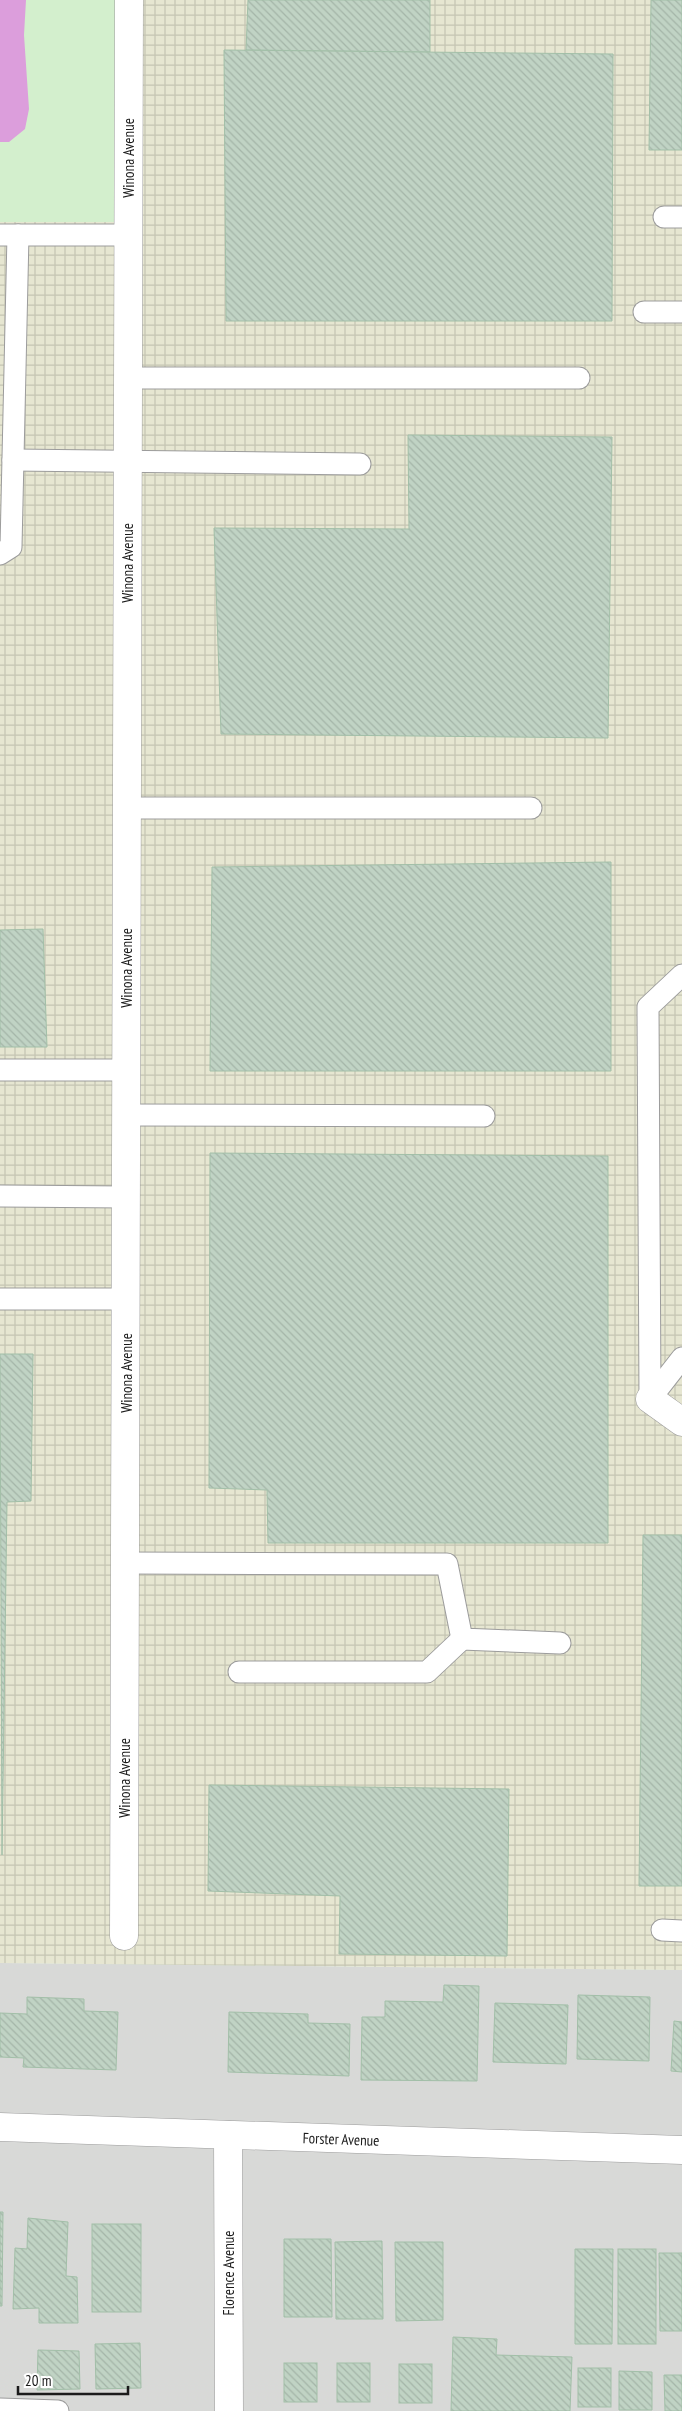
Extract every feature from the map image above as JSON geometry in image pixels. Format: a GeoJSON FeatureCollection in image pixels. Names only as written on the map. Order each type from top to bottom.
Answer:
{"type":"FeatureCollection","features":[{"type":"Feature","properties":{"kind":"street","name":"Winona Avenue"},"geometry":{"type":"LineString","coordinates":[[124,1936],[129,0]]}},
{"type":"Feature","properties":{"kind":"street"},"geometry":{"type":"LineString","coordinates":[[650,1399],[682,1422]]}},
{"type":"Feature","properties":{"kind":"street","name":"Forster Avenue"},"geometry":{"type":"LineString","coordinates":[[0,2127],[682,2150]]}},
{"type":"Feature","properties":{"kind":"street","name":"Florence Avenue"},"geometry":{"type":"LineString","coordinates":[[228,2135],[229,2411]]}},
{"type":"Feature","properties":{"kind":"lane"},"geometry":{"type":"LineString","coordinates":[[0,554],[11,546],[13,460],[9,235],[128,235]]}},
{"type":"Feature","properties":{"kind":"lane"},"geometry":{"type":"LineString","coordinates":[[644,312],[682,312]]}},
{"type":"Feature","properties":{"kind":"lane"},"geometry":{"type":"LineString","coordinates":[[128,378],[579,378]]}},
{"type":"Feature","properties":{"kind":"lane"},"geometry":{"type":"LineString","coordinates":[[13,460],[128,463],[360,464]]}},
{"type":"Feature","properties":{"kind":"lane"},"geometry":{"type":"LineString","coordinates":[[126,808],[531,808]]}},
{"type":"Feature","properties":{"kind":"lane"},"geometry":{"type":"LineString","coordinates":[[650,1399],[648,1007],[682,975]]}},
{"type":"Feature","properties":{"kind":"lane"},"geometry":{"type":"LineString","coordinates":[[0,1070],[126,1070]]}},
{"type":"Feature","properties":{"kind":"lane"},"geometry":{"type":"LineString","coordinates":[[126,1115],[484,1116]]}},
{"type":"Feature","properties":{"kind":"lane"},"geometry":{"type":"LineString","coordinates":[[0,1196],[126,1196]]}},
{"type":"Feature","properties":{"kind":"lane"},"geometry":{"type":"LineString","coordinates":[[0,1299],[126,1299]]}},
{"type":"Feature","properties":{"kind":"lane"},"geometry":{"type":"LineString","coordinates":[[650,1399],[682,1358]]}},
{"type":"Feature","properties":{"kind":"lane"},"geometry":{"type":"LineString","coordinates":[[125,1563],[447,1564],[462,1639]]}},
{"type":"Feature","properties":{"kind":"lane"},"geometry":{"type":"LineString","coordinates":[[239,1672],[427,1672],[462,1639],[560,1643]]}},
{"type":"Feature","properties":{"kind":"lane"},"geometry":{"type":"LineString","coordinates":[[0,2410],[58,2411]]}},
{"type":"Feature","properties":{"kind":"shaded area"},"geometry":{"type":"Polygon","coordinates":[[[0,0],[140,0],[139,222],[0,222],[0,0]]]}},
{"type":"Feature","properties":{"kind":"shaded area"},"geometry":{"type":"Polygon","coordinates":[[[0,0],[26,0],[24,35],[29,109],[25,129],[9,142],[0,142],[0,0]]]}},
{"type":"Feature","properties":{"kind":"shaded area"},"geometry":{"type":"Polygon","coordinates":[[[140,0],[682,0],[682,1970],[0,1963],[0,222],[139,222],[140,0]]]}},
{"type":"Feature","properties":{"kind":"shaded area"},"geometry":{"type":"Polygon","coordinates":[[[0,1963],[682,1970],[682,2411],[0,2411],[0,1963]]]}},
{"type":"Feature","properties":{"kind":"building"},"geometry":{"type":"Polygon","coordinates":[[[248,0],[430,0],[430,52],[246,50],[248,0]]]}},
{"type":"Feature","properties":{"kind":"building"},"geometry":{"type":"Polygon","coordinates":[[[651,0],[682,0],[682,150],[649,150],[651,0]]]}},
{"type":"Feature","properties":{"kind":"building"},"geometry":{"type":"Polygon","coordinates":[[[224,50],[613,54],[612,321],[226,321],[224,50]]]}},
{"type":"Feature","properties":{"kind":"building"},"geometry":{"type":"Polygon","coordinates":[[[408,435],[612,437],[608,738],[221,734],[214,528],[409,529],[408,435]]]}},
{"type":"Feature","properties":{"kind":"building"},"geometry":{"type":"Polygon","coordinates":[[[611,862],[611,1071],[210,1071],[212,867],[611,862]]]}},
{"type":"Feature","properties":{"kind":"building"},"geometry":{"type":"Polygon","coordinates":[[[43,929],[47,1047],[0,1047],[0,930],[43,929]]]}},
{"type":"Feature","properties":{"kind":"building"},"geometry":{"type":"Polygon","coordinates":[[[210,1153],[608,1156],[608,1543],[268,1543],[267,1490],[209,1488],[210,1153]]]}},
{"type":"Feature","properties":{"kind":"building"},"geometry":{"type":"Polygon","coordinates":[[[0,1354],[33,1354],[31,1501],[7,1502],[2,1855],[0,1354]]]}},
{"type":"Feature","properties":{"kind":"building"},"geometry":{"type":"Polygon","coordinates":[[[643,1535],[682,1535],[682,1886],[639,1886],[643,1535]]]}},
{"type":"Feature","properties":{"kind":"building"},"geometry":{"type":"Polygon","coordinates":[[[209,1785],[509,1789],[507,1956],[339,1954],[340,1896],[208,1891],[209,1785]]]}},
{"type":"Feature","properties":{"kind":"building"},"geometry":{"type":"Polygon","coordinates":[[[444,1985],[479,1986],[477,2081],[361,2080],[362,2017],[385,2017],[385,2001],[443,2002],[444,1985]]]}},
{"type":"Feature","properties":{"kind":"building"},"geometry":{"type":"Polygon","coordinates":[[[578,1995],[650,1997],[649,2061],[577,2059],[578,1995]]]}},
{"type":"Feature","properties":{"kind":"building"},"geometry":{"type":"Polygon","coordinates":[[[27,1997],[84,1999],[84,2011],[118,2012],[116,2070],[23,2067],[24,2058],[0,2057],[0,2013],[27,2014],[27,1997]]]}},
{"type":"Feature","properties":{"kind":"building"},"geometry":{"type":"Polygon","coordinates":[[[495,2003],[568,2005],[566,2064],[493,2062],[495,2003]]]}},
{"type":"Feature","properties":{"kind":"building"},"geometry":{"type":"Polygon","coordinates":[[[229,2012],[308,2014],[308,2023],[350,2024],[349,2076],[228,2072],[229,2012]]]}},
{"type":"Feature","properties":{"kind":"building"},"geometry":{"type":"Polygon","coordinates":[[[674,2021],[682,2022],[682,2072],[671,2071],[674,2021]]]}},
{"type":"Feature","properties":{"kind":"building"},"geometry":{"type":"Polygon","coordinates":[[[0,2212],[3,2212],[2,2306],[0,2306],[0,2212]]]}},
{"type":"Feature","properties":{"kind":"building"},"geometry":{"type":"Polygon","coordinates":[[[28,2218],[68,2222],[66,2276],[77,2277],[78,2323],[39,2323],[39,2308],[13,2309],[15,2248],[27,2249],[28,2218]]]}},
{"type":"Feature","properties":{"kind":"building"},"geometry":{"type":"Polygon","coordinates":[[[92,2224],[141,2224],[141,2312],[92,2312],[92,2224]]]}},
{"type":"Feature","properties":{"kind":"building"},"geometry":{"type":"Polygon","coordinates":[[[284,2239],[331,2239],[332,2317],[284,2317],[284,2239]]]}},
{"type":"Feature","properties":{"kind":"building"},"geometry":{"type":"Polygon","coordinates":[[[382,2241],[383,2319],[336,2319],[335,2242],[382,2241]]]}},
{"type":"Feature","properties":{"kind":"building"},"geometry":{"type":"Polygon","coordinates":[[[395,2242],[443,2242],[443,2320],[396,2321],[395,2242]]]}},
{"type":"Feature","properties":{"kind":"building"},"geometry":{"type":"Polygon","coordinates":[[[575,2249],[613,2249],[612,2344],[575,2344],[575,2249]]]}},
{"type":"Feature","properties":{"kind":"building"},"geometry":{"type":"Polygon","coordinates":[[[618,2249],[656,2249],[656,2344],[618,2344],[618,2249]]]}},
{"type":"Feature","properties":{"kind":"building"},"geometry":{"type":"Polygon","coordinates":[[[659,2253],[682,2253],[682,2331],[660,2331],[659,2253]]]}},
{"type":"Feature","properties":{"kind":"building"},"geometry":{"type":"Polygon","coordinates":[[[453,2337],[497,2339],[496,2355],[572,2357],[570,2411],[451,2411],[453,2337]]]}},
{"type":"Feature","properties":{"kind":"building"},"geometry":{"type":"Polygon","coordinates":[[[140,2343],[141,2388],[96,2389],[95,2344],[140,2343]]]}},
{"type":"Feature","properties":{"kind":"building"},"geometry":{"type":"Polygon","coordinates":[[[38,2350],[79,2351],[80,2389],[37,2390],[38,2350]]]}},
{"type":"Feature","properties":{"kind":"building"},"geometry":{"type":"Polygon","coordinates":[[[284,2363],[317,2363],[317,2402],[284,2402],[284,2363]]]}},
{"type":"Feature","properties":{"kind":"building"},"geometry":{"type":"Polygon","coordinates":[[[337,2363],[370,2363],[370,2402],[337,2402],[337,2363]]]}},
{"type":"Feature","properties":{"kind":"building"},"geometry":{"type":"Polygon","coordinates":[[[399,2364],[432,2364],[432,2403],[399,2403],[399,2364]]]}},
{"type":"Feature","properties":{"kind":"building"},"geometry":{"type":"Polygon","coordinates":[[[578,2368],[611,2368],[611,2407],[578,2407],[578,2368]]]}},
{"type":"Feature","properties":{"kind":"building"},"geometry":{"type":"Polygon","coordinates":[[[619,2371],[652,2372],[652,2410],[619,2410],[619,2371]]]}},
{"type":"Feature","properties":{"kind":"building"},"geometry":{"type":"Polygon","coordinates":[[[664,2375],[682,2375],[682,2411],[665,2411],[664,2375]]]}}]}
